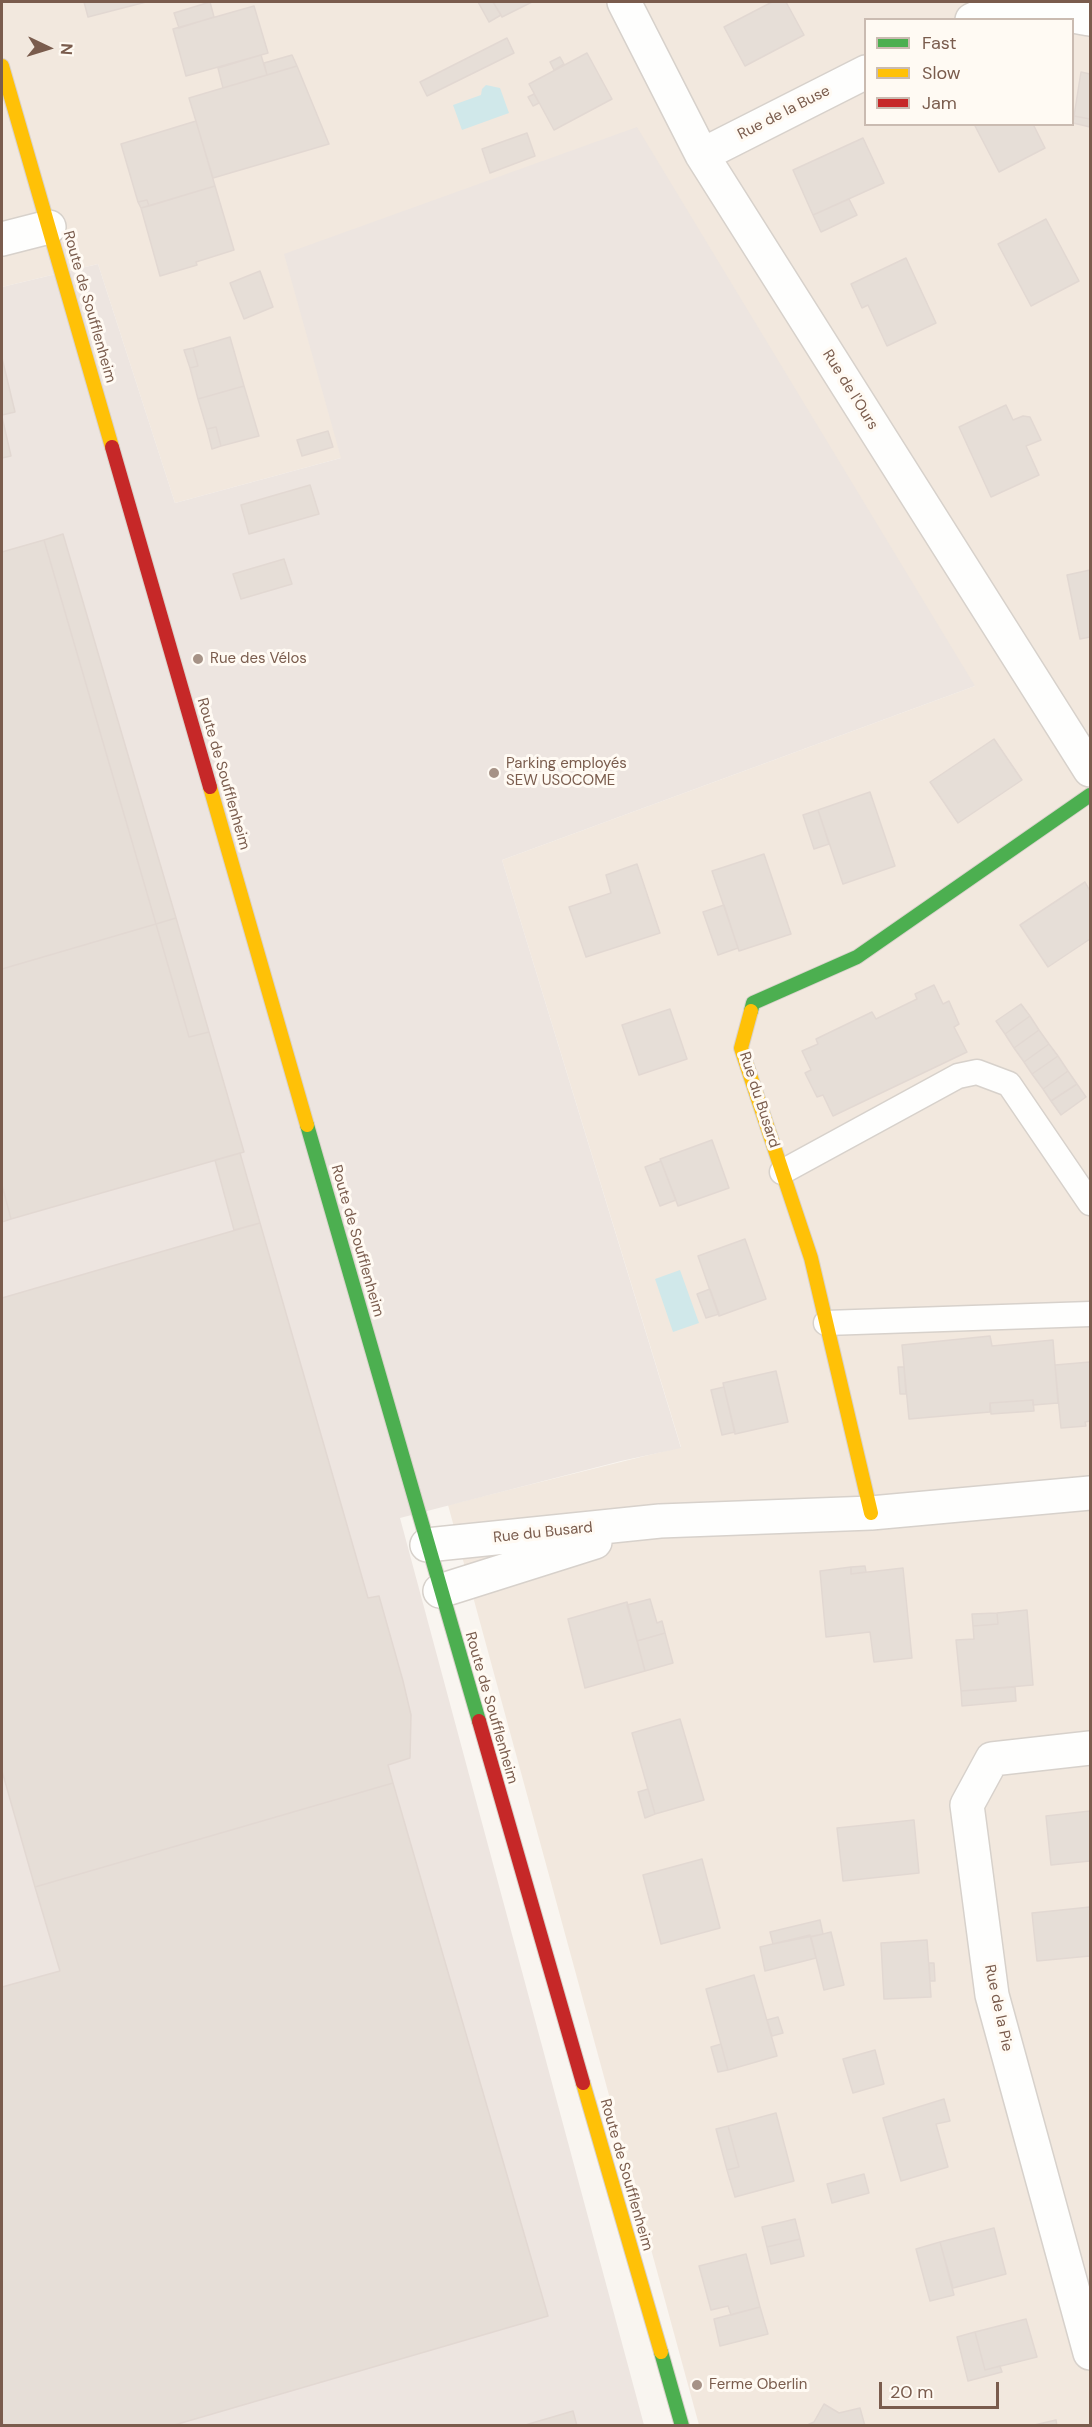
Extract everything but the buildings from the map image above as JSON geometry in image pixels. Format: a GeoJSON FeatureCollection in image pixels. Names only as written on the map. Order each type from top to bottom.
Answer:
{"type":"FeatureCollection","features":[{"type":"Feature","properties":{"kind":"main road","name":"Route de Soufflenheim"},"geometry":{"type":"LineString","coordinates":[[2,66],[426,1545],[682,2426]]}},
{"type":"Feature","properties":{"kind":"main road","name":"Rue du Busard"},"geometry":{"type":"LineString","coordinates":[[871,1512],[810,1258],[741,1048],[753,1003],[857,957],[1090,795]]}},
{"type":"Feature","properties":{"kind":"street","name":"Rue de l'Ours"},"geometry":{"type":"LineString","coordinates":[[624,2],[702,154],[1079,728],[1090,770]]}},
{"type":"Feature","properties":{"kind":"street"},"geometry":{"type":"LineString","coordinates":[[975,18],[1029,5],[1090,20]]}},
{"type":"Feature","properties":{"kind":"street","name":"Rue de la Buse"},"geometry":{"type":"LineString","coordinates":[[702,154],[864,73]]}},
{"type":"Feature","properties":{"kind":"street"},"geometry":{"type":"LineString","coordinates":[[2,239],[49,227]]}},
{"type":"Feature","properties":{"kind":"street","name":"Rue du Busard"},"geometry":{"type":"LineString","coordinates":[[426,1545],[660,1521],[871,1512],[1090,1493]]}},
{"type":"Feature","properties":{"kind":"street","name":"Rue du Busard"},"geometry":{"type":"LineString","coordinates":[[440,1591],[660,1521]]}},
{"type":"Feature","properties":{"kind":"street","name":"Rue de la Pie"},"geometry":{"type":"LineString","coordinates":[[1090,1748],[992,1759],[967,1805],[992,1995],[1090,2353]]}},
{"type":"Feature","properties":{"kind":"lane"},"geometry":{"type":"LineString","coordinates":[[782,1172],[958,1076],[977,1072],[1009,1084],[1090,1203]]}},
{"type":"Feature","properties":{"kind":"lane"},"geometry":{"type":"LineString","coordinates":[[826,1323],[1090,1314]]}},
{"type":"Feature","properties":{"kind":"shaded area"},"geometry":{"type":"Polygon","coordinates":[[[2,2],[1090,2],[1090,2425],[699,2425],[448,1505],[681,1447],[502,860],[975,686],[341,458],[175,503],[98,264],[2,287],[2,2]]]}},
{"type":"Feature","properties":{"kind":"shaded area"},"geometry":{"type":"Polygon","coordinates":[[[637,127],[975,686],[502,860],[681,1448],[621,1461],[400,1518],[644,2425],[2,2425],[2,287],[98,264],[175,503],[341,458],[284,254],[637,127]]]}},
{"type":"Feature","properties":{"kind":"water"},"geometry":{"type":"Polygon","coordinates":[[[486,85],[500,88],[509,113],[462,130],[453,105],[481,95],[486,85]]]}},
{"type":"Feature","properties":{"kind":"water"},"geometry":{"type":"Polygon","coordinates":[[[680,1270],[699,1323],[673,1332],[655,1279],[680,1270]]]}},
{"type":"Feature","properties":{"kind":"traffic: fast"},"geometry":{"type":"LineString","coordinates":[[751,1011],[753,1003],[857,957],[1090,795]]}},
{"type":"Feature","properties":{"kind":"traffic: fast"},"geometry":{"type":"LineString","coordinates":[[307,1125],[479,1721]]}},
{"type":"Feature","properties":{"kind":"traffic: fast"},"geometry":{"type":"LineString","coordinates":[[661,2352],[682,2426]]}},
{"type":"Feature","properties":{"kind":"traffic: slow"},"geometry":{"type":"LineString","coordinates":[[2,66],[112,447]]}},
{"type":"Feature","properties":{"kind":"traffic: slow"},"geometry":{"type":"LineString","coordinates":[[210,787],[307,1125]]}},
{"type":"Feature","properties":{"kind":"traffic: slow"},"geometry":{"type":"LineString","coordinates":[[751,1011],[741,1048],[811,1258],[871,1513]]}},
{"type":"Feature","properties":{"kind":"traffic: slow"},"geometry":{"type":"LineString","coordinates":[[583,2083],[661,2352]]}},
{"type":"Feature","properties":{"kind":"traffic: jam"},"geometry":{"type":"LineString","coordinates":[[112,447],[210,787]]}},
{"type":"Feature","properties":{"kind":"traffic: jam"},"geometry":{"type":"LineString","coordinates":[[479,1721],[583,2083]]}},
{"type":"Feature","properties":{"kind":"place","name":"Rue des Vélos"},"geometry":{"type":"Point","coordinates":[198,659]}},
{"type":"Feature","properties":{"kind":"place","name":"Parking employés SEW USOCOME"},"geometry":{"type":"Point","coordinates":[494,773]}},
{"type":"Feature","properties":{"kind":"place","name":"Ferme Oberlin"},"geometry":{"type":"Point","coordinates":[697,2385]}}]}
